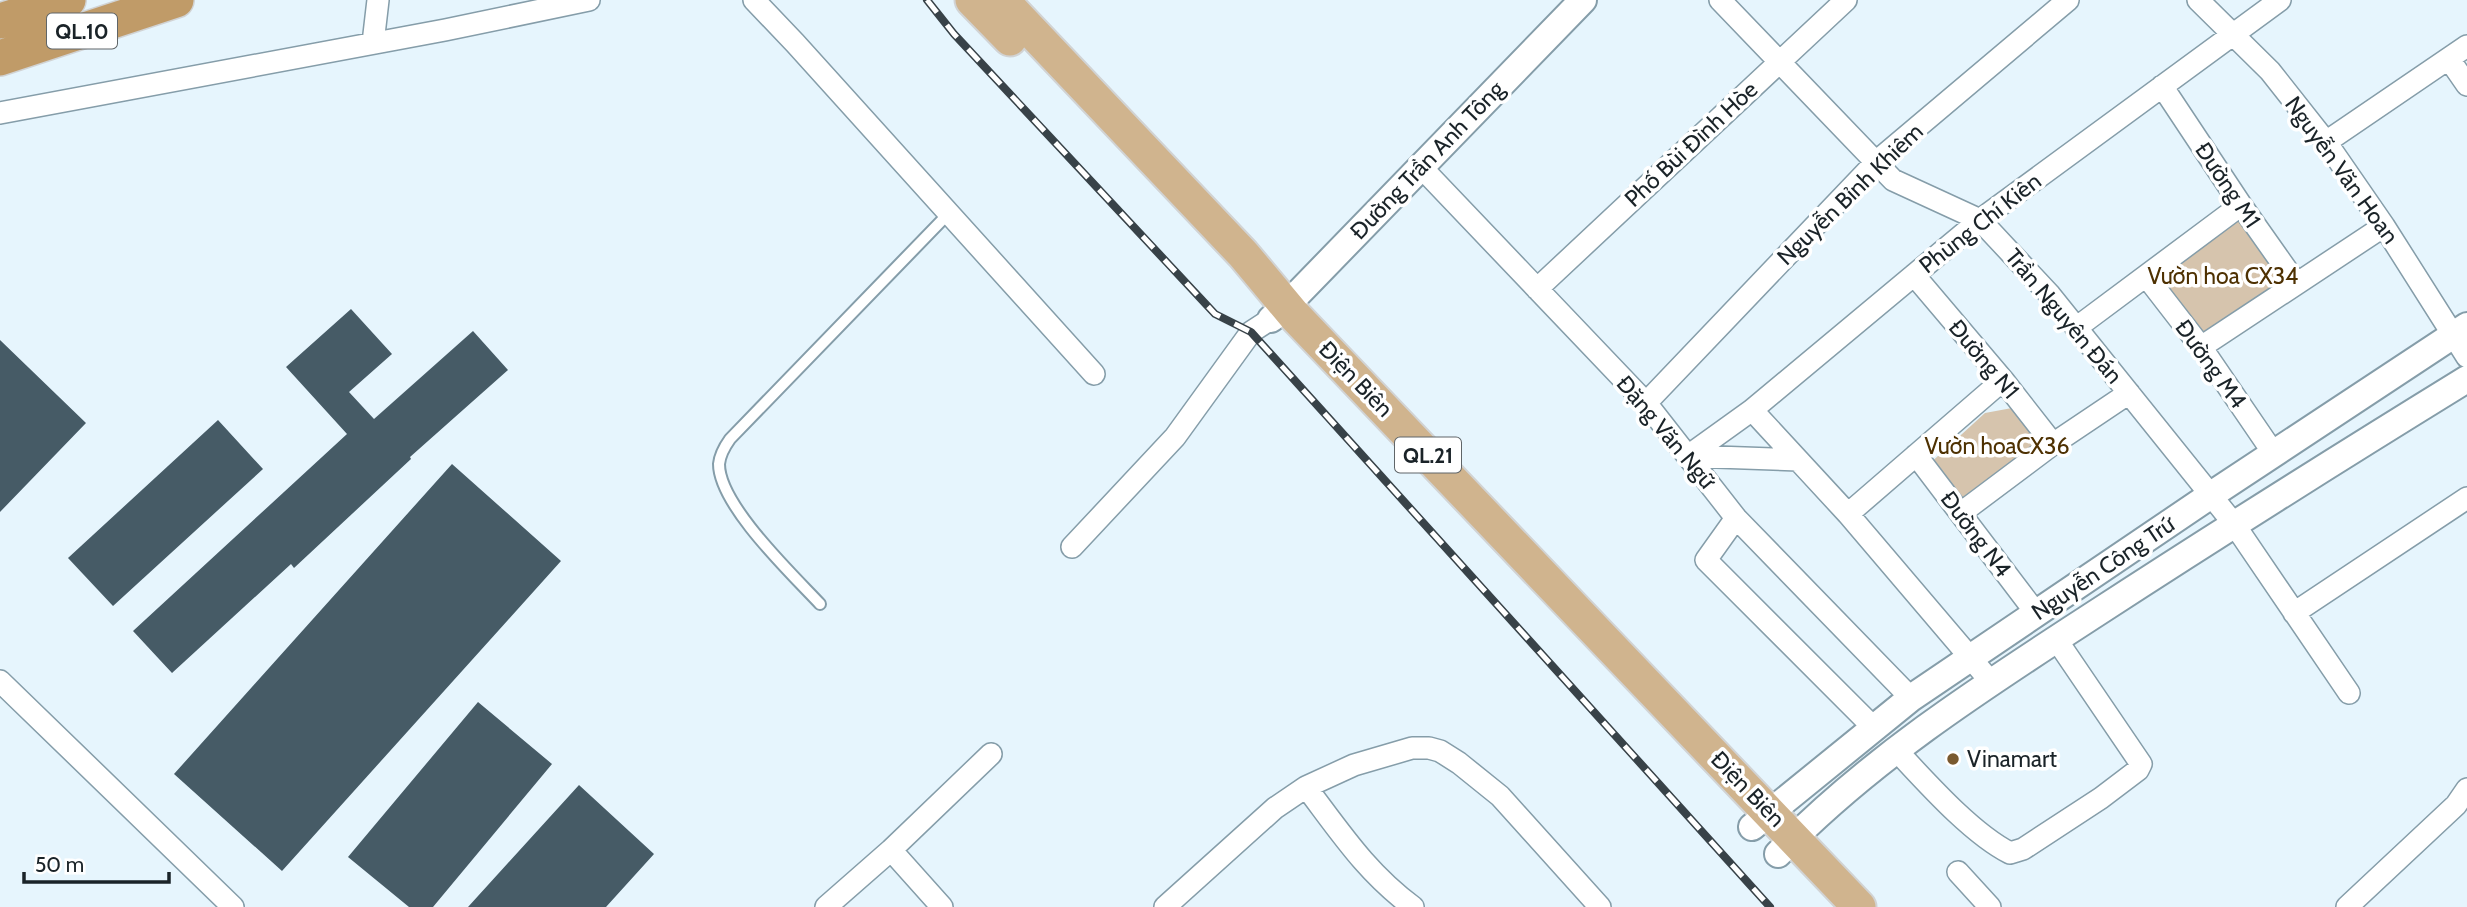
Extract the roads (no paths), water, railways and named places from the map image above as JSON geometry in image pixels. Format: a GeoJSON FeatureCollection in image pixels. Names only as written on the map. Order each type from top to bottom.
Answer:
{"type":"FeatureCollection","features":[{"type":"Feature","properties":{"kind":"highway"},"geometry":{"type":"LineString","coordinates":[[16,0],[60,3]]}},
{"type":"Feature","properties":{"kind":"highway","name":"QL.10"},"geometry":{"type":"LineString","coordinates":[[0,58],[170,2]]}},
{"type":"Feature","properties":{"kind":"highway"},"geometry":{"type":"LineString","coordinates":[[0,21],[60,3]]}},
{"type":"Feature","properties":{"kind":"main road","name":"Điện Biên"},"geometry":{"type":"LineString","coordinates":[[972,0],[1278,312],[1786,846],[1859,907]]}},
{"type":"Feature","properties":{"kind":"main road","name":"Điện Biên"},"geometry":{"type":"LineString","coordinates":[[1002,0],[1242,254],[1278,312]]}},
{"type":"Feature","properties":{"kind":"main road","name":"Điện Biên"},"geometry":{"type":"LineString","coordinates":[[1786,846],[1830,907]]}},
{"type":"Feature","properties":{"kind":"street"},"geometry":{"type":"LineString","coordinates":[[373,43],[378,0]]}},
{"type":"Feature","properties":{"kind":"street"},"geometry":{"type":"LineString","coordinates":[[0,113],[589,0]]}},
{"type":"Feature","properties":{"kind":"street"},"geometry":{"type":"LineString","coordinates":[[754,0],[1094,374]]}},
{"type":"Feature","properties":{"kind":"street","name":"Đường Trần Anh Tông"},"geometry":{"type":"LineString","coordinates":[[1278,312],[1583,0]]}},
{"type":"Feature","properties":{"kind":"street","name":"Trần Nguyên Đán"},"geometry":{"type":"LineString","coordinates":[[1720,0],[1893,180],[1980,220],[2050,295],[2234,524],[2349,693]]}},
{"type":"Feature","properties":{"kind":"street","name":"Phố Bùi Đình Hòe"},"geometry":{"type":"LineString","coordinates":[[1537,289],[1846,0]]}},
{"type":"Feature","properties":{"kind":"street","name":"Nguyễn Bỉnh Khiêm"},"geometry":{"type":"LineString","coordinates":[[1646,403],[1876,162],[2068,0]]}},
{"type":"Feature","properties":{"kind":"street","name":"Nguyễn Văn Hoan"},"geometry":{"type":"LineString","coordinates":[[2198,0],[2270,71],[2326,142],[2463,339]]}},
{"type":"Feature","properties":{"kind":"street","name":"Phùng Chí Kiên"},"geometry":{"type":"LineString","coordinates":[[1688,456],[1752,410],[1980,220],[2280,0]]}},
{"type":"Feature","properties":{"kind":"street"},"geometry":{"type":"LineString","coordinates":[[2326,142],[2467,46]]}},
{"type":"Feature","properties":{"kind":"street"},"geometry":{"type":"LineString","coordinates":[[2449,59],[2467,85]]}},
{"type":"Feature","properties":{"kind":"street","name":"Đường M1"},"geometry":{"type":"LineString","coordinates":[[2162,86],[2296,283]]}},
{"type":"Feature","properties":{"kind":"street","name":"Đặng Văn Ngữ"},"geometry":{"type":"LineString","coordinates":[[1421,167],[1646,403],[1736,518],[1911,698]]}},
{"type":"Feature","properties":{"kind":"street"},"geometry":{"type":"LineString","coordinates":[[2077,328],[2241,205]]}},
{"type":"Feature","properties":{"kind":"street"},"geometry":{"type":"LineString","coordinates":[[2201,347],[2384,226]]}},
{"type":"Feature","properties":{"kind":"street","name":"Đường N1"},"geometry":{"type":"LineString","coordinates":[[1914,275],[2053,444]]}},
{"type":"Feature","properties":{"kind":"street","name":"Đường M4"},"geometry":{"type":"LineString","coordinates":[[2146,276],[2201,347],[2274,454]]}},
{"type":"Feature","properties":{"kind":"street"},"geometry":{"type":"LineString","coordinates":[[1072,547],[1175,437],[1251,332],[1278,312]]}},
{"type":"Feature","properties":{"kind":"street","name":"Nguyễn Công Trứ"},"geometry":{"type":"LineString","coordinates":[[1761,820],[1911,698],[2274,454],[2463,339]]}},
{"type":"Feature","properties":{"kind":"street","name":"Nguyễn Công Trứ"},"geometry":{"type":"LineString","coordinates":[[1786,846],[1897,751],[1991,682],[2234,524],[2467,379]]}},
{"type":"Feature","properties":{"kind":"street"},"geometry":{"type":"LineString","coordinates":[[1848,514],[2003,380]]}},
{"type":"Feature","properties":{"kind":"street"},"geometry":{"type":"LineString","coordinates":[[1961,513],[2053,444],[2129,393]]}},
{"type":"Feature","properties":{"kind":"street"},"geometry":{"type":"LineString","coordinates":[[1752,410],[1848,514],[1991,682]]}},
{"type":"Feature","properties":{"kind":"street","name":"Đường N4"},"geometry":{"type":"LineString","coordinates":[[1916,455],[2036,613]]}},
{"type":"Feature","properties":{"kind":"street"},"geometry":{"type":"LineString","coordinates":[[1688,456],[1798,460]]}},
{"type":"Feature","properties":{"kind":"street"},"geometry":{"type":"LineString","coordinates":[[2294,613],[2467,498]]}},
{"type":"Feature","properties":{"kind":"street"},"geometry":{"type":"LineString","coordinates":[[1736,518],[1706,561],[1874,728]]}},
{"type":"Feature","properties":{"kind":"street"},"geometry":{"type":"LineString","coordinates":[[1897,751],[1936,792],[1996,846],[2010,853],[2022,849],[2101,798],[2138,770],[2141,764],[2056,639]]}},
{"type":"Feature","properties":{"kind":"street"},"geometry":{"type":"LineString","coordinates":[[0,681],[233,907]]}},
{"type":"Feature","properties":{"kind":"street"},"geometry":{"type":"LineString","coordinates":[[1165,907],[1275,808],[1306,788],[1354,765],[1412,748],[1440,751],[1500,796],[1600,907]]}},
{"type":"Feature","properties":{"kind":"street"},"geometry":{"type":"LineString","coordinates":[[826,907],[891,850],[991,754]]}},
{"type":"Feature","properties":{"kind":"street"},"geometry":{"type":"LineString","coordinates":[[1306,788],[1367,867],[1387,888],[1413,907]]}},
{"type":"Feature","properties":{"kind":"street"},"geometry":{"type":"LineString","coordinates":[[2347,907],[2456,806],[2467,789]]}},
{"type":"Feature","properties":{"kind":"street"},"geometry":{"type":"LineString","coordinates":[[891,850],[942,907]]}},
{"type":"Feature","properties":{"kind":"street"},"geometry":{"type":"LineString","coordinates":[[1958,872],[1990,907]]}},
{"type":"Feature","properties":{"kind":"lane"},"geometry":{"type":"LineString","coordinates":[[820,604],[758,537],[729,496],[719,464],[722,450],[739,429],[949,213]]}},
{"type":"Feature","properties":{"kind":"railway"},"geometry":{"type":"LineString","coordinates":[[927,0],[954,34],[1215,314],[1251,332],[1770,907]]}},
{"type":"Feature","properties":{"kind":"place","name":"Vinamart"},"geometry":{"type":"Point","coordinates":[1953,759]}},
{"type":"Feature","properties":{"kind":"park label","name":"Vườn hoa CX34"},"geometry":{"type":"Point","coordinates":[2223,276]}},
{"type":"Feature","properties":{"kind":"park label","name":"Vườn hoaCX36"},"geometry":{"type":"Point","coordinates":[1997,446]}}]}
